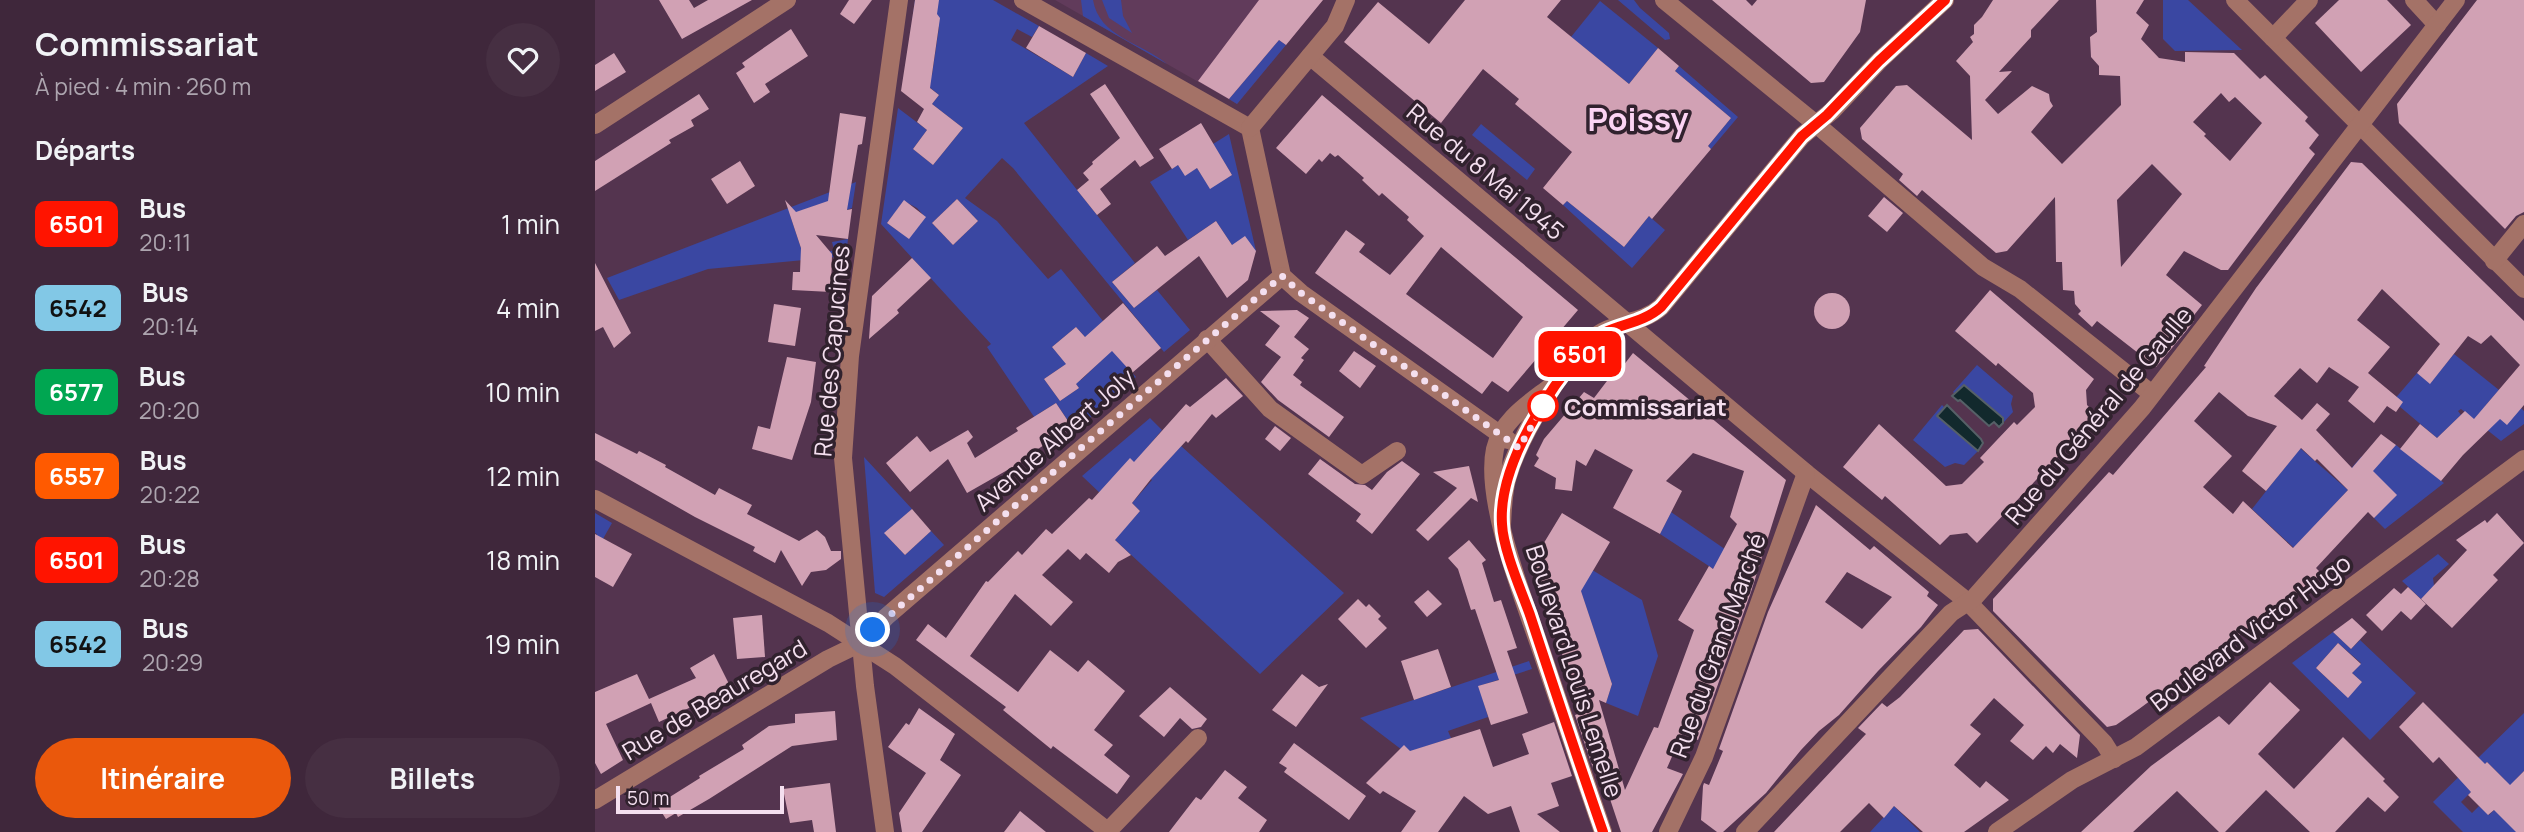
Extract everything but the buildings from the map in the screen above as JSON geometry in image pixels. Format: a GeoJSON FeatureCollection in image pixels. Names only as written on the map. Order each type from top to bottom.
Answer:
{"type":"FeatureCollection","features":[{"type":"Feature","properties":{"kind":"street"},"geometry":{"type":"LineString","coordinates":[[595,125],[787,0]]}},
{"type":"Feature","properties":{"kind":"street","name":"Rue des Capucines"},"geometry":{"type":"LineString","coordinates":[[885,832],[861,643],[843,458],[850,355],[899,0]]}},
{"type":"Feature","properties":{"kind":"street"},"geometry":{"type":"LineString","coordinates":[[1023,0],[1250,128],[1282,276],[1301,293],[1519,448]]}},
{"type":"Feature","properties":{"kind":"street"},"geometry":{"type":"LineString","coordinates":[[1250,128],[1335,26],[1346,0]]}},
{"type":"Feature","properties":{"kind":"street"},"geometry":{"type":"LineString","coordinates":[[1664,0],[1816,124],[1983,267],[2020,289],[2152,394]]}},
{"type":"Feature","properties":{"kind":"street"},"geometry":{"type":"LineString","coordinates":[[1500,435],[1514,416],[1558,380],[1596,337],[1610,329],[1647,318],[1661,307],[1795,144],[1945,0]]}},
{"type":"Feature","properties":{"kind":"street"},"geometry":{"type":"LineString","coordinates":[[2235,0],[2524,289]]}},
{"type":"Feature","properties":{"kind":"street"},"geometry":{"type":"LineString","coordinates":[[2273,38],[2309,0]]}},
{"type":"Feature","properties":{"kind":"street"},"geometry":{"type":"LineString","coordinates":[[2414,0],[2437,25]]}},
{"type":"Feature","properties":{"kind":"street","name":"Rue du Général de Gaulle"},"geometry":{"type":"LineString","coordinates":[[1745,832],[1951,613],[1968,602],[2152,394],[2456,0]]}},
{"type":"Feature","properties":{"kind":"street","name":"Rue du 8 Mai 1945"},"geometry":{"type":"LineString","coordinates":[[1310,56],[1806,473]]}},
{"type":"Feature","properties":{"kind":"street"},"geometry":{"type":"LineString","coordinates":[[2494,261],[2524,225]]}},
{"type":"Feature","properties":{"kind":"street","name":"Avenue Albert Joly"},"geometry":{"type":"LineString","coordinates":[[861,643],[886,617],[1282,276]]}},
{"type":"Feature","properties":{"kind":"street"},"geometry":{"type":"LineString","coordinates":[[1207,339],[1270,409],[1362,475],[1397,451]]}},
{"type":"Feature","properties":{"kind":"street","name":"Boulevard Louis Lemelle"},"geometry":{"type":"LineString","coordinates":[[1501,525],[1507,480],[1519,448],[1558,380]]}},
{"type":"Feature","properties":{"kind":"street","name":"Boulevard Louis Lemelle"},"geometry":{"type":"LineString","coordinates":[[1500,435],[1493,474],[1501,525],[1603,832]]}},
{"type":"Feature","properties":{"kind":"street","name":"Boulevard Victor Hugo"},"geometry":{"type":"LineString","coordinates":[[1997,832],[2072,779],[2114,759],[2157,732],[2524,459]]}},
{"type":"Feature","properties":{"kind":"street"},"geometry":{"type":"LineString","coordinates":[[1806,473],[1968,602],[2104,743],[2114,759]]}},
{"type":"Feature","properties":{"kind":"street","name":"Rue du Grand Marché"},"geometry":{"type":"LineString","coordinates":[[1668,832],[1704,757],[1806,473]]}},
{"type":"Feature","properties":{"kind":"street"},"geometry":{"type":"LineString","coordinates":[[595,499],[861,643],[895,666],[1109,832],[1198,738]]}},
{"type":"Feature","properties":{"kind":"street","name":"Rue de Beauregard"},"geometry":{"type":"LineString","coordinates":[[595,800],[828,659],[861,643]]}},
{"type":"Feature","properties":{"kind":"shaded area"},"geometry":{"type":"Polygon","coordinates":[[[915,0],[993,0],[1039,26],[1032,37],[1017,29],[1011,40],[1073,77],[1086,53],[1108,66],[1024,123],[1135,263],[1112,282],[1134,308],[1157,290],[1190,330],[1164,352],[1002,158],[965,198],[997,221],[1048,279],[1061,269],[1103,321],[1094,330],[1136,377],[1075,431],[1056,403],[1038,414],[1060,431],[1065,439],[1055,448],[987,347],[991,344],[881,224],[898,108],[927,130],[913,149],[933,165],[963,128],[932,104],[939,95],[922,81],[932,75],[939,27],[912,23],[915,0]],[[957,199],[932,223],[953,245],[978,221],[957,199]],[[904,201],[887,223],[898,231],[925,217],[917,208],[904,201]],[[1076,327],[1052,347],[1081,380],[1104,358],[1076,327]],[[1063,366],[1044,379],[1060,401],[1079,388],[1063,366]]]}},
{"type":"Feature","properties":{"kind":"shaded area"},"geometry":{"type":"Polygon","coordinates":[[[1055,0],[1323,0],[1237,104],[1055,0]]]}},
{"type":"Feature","properties":{"kind":"shaded area"},"geometry":{"type":"Polygon","coordinates":[[[1081,0],[1093,0],[1097,13],[1112,31],[1167,64],[1083,16],[1081,0]]]}},
{"type":"Feature","properties":{"kind":"shaded area"},"geometry":{"type":"Polygon","coordinates":[[[1102,0],[1121,0],[1123,16],[1132,33],[1109,18],[1102,0]]]}},
{"type":"Feature","properties":{"kind":"shaded area"},"geometry":{"type":"Polygon","coordinates":[[[1618,0],[1634,0],[1669,33],[1670,39],[1665,40],[1618,0]]]}},
{"type":"Feature","properties":{"kind":"shaded area"},"geometry":{"type":"Polygon","coordinates":[[[2163,0],[2188,0],[2242,50],[2175,51],[2163,39],[2163,0]]]}},
{"type":"Feature","properties":{"kind":"shaded area"},"geometry":{"type":"Polygon","coordinates":[[[1600,1],[1658,48],[1629,84],[1571,37],[1600,1]]]}},
{"type":"Feature","properties":{"kind":"shaded area"},"geometry":{"type":"Polygon","coordinates":[[[1279,40],[1286,45],[1237,104],[1229,99],[1279,40]]]}},
{"type":"Feature","properties":{"kind":"shaded area"},"geometry":{"type":"Polygon","coordinates":[[[1679,66],[1738,117],[1711,149],[1708,146],[1731,118],[1675,71],[1679,66]]]}},
{"type":"Feature","properties":{"kind":"shaded area"},"geometry":{"type":"Polygon","coordinates":[[[1481,124],[1535,169],[1527,180],[1472,135],[1481,124]]]}},
{"type":"Feature","properties":{"kind":"shaded area"},"geometry":{"type":"Polygon","coordinates":[[[1229,134],[1256,251],[1232,245],[1216,221],[1188,240],[1150,182],[1178,165],[1185,175],[1197,168],[1210,188],[1232,175],[1213,144],[1229,134]]]}},
{"type":"Feature","properties":{"kind":"shaded area"},"geometry":{"type":"Polygon","coordinates":[[[856,182],[852,208],[830,216],[817,205],[790,215],[802,251],[820,254],[834,250],[832,242],[848,239],[846,256],[708,269],[619,300],[607,278],[856,182]]]}},
{"type":"Feature","properties":{"kind":"shaded area"},"geometry":{"type":"Polygon","coordinates":[[[1567,201],[1624,247],[1649,216],[1665,230],[1632,268],[1563,205],[1567,201]]]}},
{"type":"Feature","properties":{"kind":"shaded area"},"geometry":{"type":"Polygon","coordinates":[[[2454,354],[2499,390],[2485,406],[2521,408],[2524,411],[2524,424],[2501,441],[2461,409],[2458,411],[2461,415],[2437,438],[2393,401],[2417,373],[2430,383],[2454,354]]]}},
{"type":"Feature","properties":{"kind":"shaded area"},"geometry":{"type":"Polygon","coordinates":[[[1977,365],[2013,396],[2013,412],[2003,423],[2002,418],[1963,385],[1955,394],[1953,392],[1977,365]]]}},
{"type":"Feature","properties":{"kind":"shaded area"},"geometry":{"type":"Polygon","coordinates":[[[1964,385],[2003,418],[1999,427],[1994,422],[1989,426],[1952,396],[1964,385]]]}},
{"type":"Feature","properties":{"kind":"shaded area"},"geometry":{"type":"Polygon","coordinates":[[[1942,405],[1945,408],[1937,416],[1978,451],[1964,465],[1955,463],[1945,467],[1913,440],[1942,405]]]}},
{"type":"Feature","properties":{"kind":"shaded area"},"geometry":{"type":"Polygon","coordinates":[[[1947,405],[1981,439],[1983,443],[1978,451],[1937,416],[1947,405]]]}},
{"type":"Feature","properties":{"kind":"shaded area"},"geometry":{"type":"Polygon","coordinates":[[[1150,418],[1162,430],[1141,455],[1159,470],[1181,446],[1344,593],[1260,674],[1101,527],[1131,521],[1140,511],[1132,503],[1152,480],[1130,459],[1101,494],[1082,476],[1150,418]]]}},
{"type":"Feature","properties":{"kind":"shaded area"},"geometry":{"type":"Polygon","coordinates":[[[2396,445],[2444,483],[2385,529],[2374,518],[2396,495],[2348,472],[2361,457],[2396,445]]]}},
{"type":"Feature","properties":{"kind":"shaded area"},"geometry":{"type":"Polygon","coordinates":[[[2300,448],[2348,490],[2294,548],[2252,509],[2300,448]]]}},
{"type":"Feature","properties":{"kind":"shaded area"},"geometry":{"type":"Polygon","coordinates":[[[864,457],[912,509],[885,534],[905,555],[931,531],[944,545],[884,597],[875,593],[864,457]]]}},
{"type":"Feature","properties":{"kind":"shaded area"},"geometry":{"type":"Polygon","coordinates":[[[1671,512],[1732,554],[1721,574],[1660,534],[1671,512]]]}},
{"type":"Feature","properties":{"kind":"shaded area"},"geometry":{"type":"Polygon","coordinates":[[[595,513],[612,523],[595,553],[597,534],[595,513]]]}},
{"type":"Feature","properties":{"kind":"shaded area"},"geometry":{"type":"Polygon","coordinates":[[[2438,554],[2449,564],[2433,578],[2434,586],[2421,599],[2402,581],[2438,554]]]}},
{"type":"Feature","properties":{"kind":"shaded area"},"geometry":{"type":"Polygon","coordinates":[[[1569,556],[1642,600],[1658,656],[1638,716],[1606,703],[1612,684],[1569,556]]]}},
{"type":"Feature","properties":{"kind":"shaded area"},"geometry":{"type":"Polygon","coordinates":[[[2333,632],[2351,649],[2360,640],[2416,693],[2370,740],[2292,663],[2333,632]],[[2338,643],[2316,668],[2337,688],[2362,682],[2352,673],[2361,663],[2338,643]]]}},
{"type":"Feature","properties":{"kind":"shaded area"},"geometry":{"type":"Polygon","coordinates":[[[1529,661],[1532,669],[1479,686],[1488,717],[1448,731],[1451,738],[1406,753],[1360,718],[1529,661]]]}},
{"type":"Feature","properties":{"kind":"shaded area"},"geometry":{"type":"Polygon","coordinates":[[[2524,713],[2524,771],[2516,779],[2516,832],[2463,832],[2433,802],[2524,713]],[[2487,762],[2471,778],[2477,786],[2461,802],[2472,813],[2479,806],[2489,815],[2512,792],[2505,780],[2487,762]]]}},
{"type":"Feature","properties":{"kind":"shaded area"},"geometry":{"type":"Polygon","coordinates":[[[1894,806],[1920,832],[1870,832],[1894,806]]]}},
{"type":"Feature","properties":{"kind":"bus line","name":"6501"},"geometry":{"type":"LineString","coordinates":[[1603,832],[1501,525],[1504,492],[1514,458],[1558,380],[1588,344],[1601,333],[1647,318],[1661,307],[1802,136],[1945,0]]}},
{"type":"Feature","properties":{"kind":"place","name":"Commissariat"},"geometry":{"type":"Point","coordinates":[1543,406]}},
{"type":"Feature","properties":{"kind":"district","name":"Poissy"},"geometry":{"type":"Point","coordinates":[1638,119]}},
{"type":"Feature","properties":{"kind":"route"},"geometry":{"type":"LineString","coordinates":[[873,630],[1282,276],[1301,293],[1519,448],[1543,406]]}}]}
